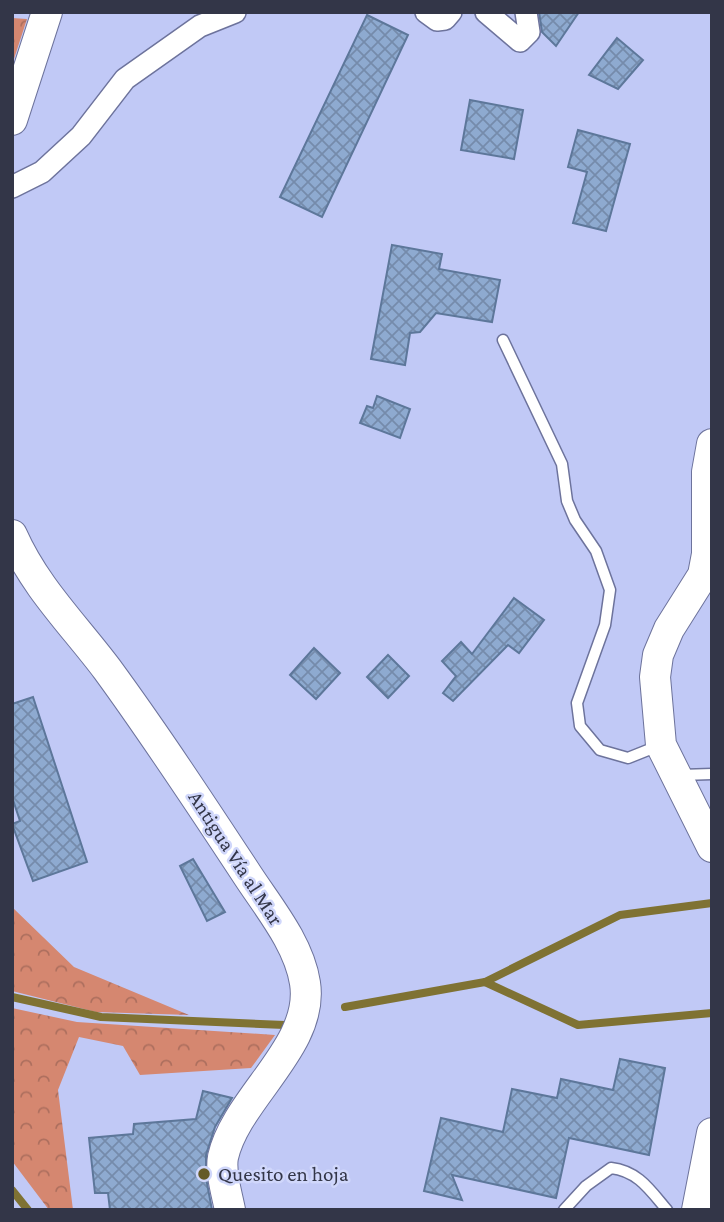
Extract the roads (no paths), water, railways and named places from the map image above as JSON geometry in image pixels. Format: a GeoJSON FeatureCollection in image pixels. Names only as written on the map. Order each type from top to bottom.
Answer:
{"type":"FeatureCollection","features":[{"type":"Feature","properties":{"kind":"main road"},"geometry":{"type":"LineString","coordinates":[[12,120],[47,12]]}},
{"type":"Feature","properties":{"kind":"main road"},"geometry":{"type":"LineString","coordinates":[[712,444],[707,484],[708,554],[703,576],[669,629],[658,655],[656,723],[661,745],[674,775],[712,847]]}},
{"type":"Feature","properties":{"kind":"main road","name":"Antigua Vía al Mar"},"geometry":{"type":"LineString","coordinates":[[12,535],[35,580],[105,667],[205,808],[300,962],[307,1003],[273,1072],[233,1132],[223,1159],[230,1210]]}},
{"type":"Feature","properties":{"kind":"main road"},"geometry":{"type":"LineString","coordinates":[[697,1210],[710,1159]]}},
{"type":"Feature","properties":{"kind":"street"},"geometry":{"type":"LineString","coordinates":[[12,187],[42,172],[80,136],[125,79],[200,26],[235,12]]}},
{"type":"Feature","properties":{"kind":"street"},"geometry":{"type":"LineString","coordinates":[[426,12],[437,20],[445,19],[450,12]]}},
{"type":"Feature","properties":{"kind":"street"},"geometry":{"type":"LineString","coordinates":[[486,12],[520,41],[528,32],[526,12]]}},
{"type":"Feature","properties":{"kind":"lane"},"geometry":{"type":"LineString","coordinates":[[502,340],[562,464],[568,501],[575,520],[596,551],[610,590],[605,625],[577,703],[580,726],[600,750],[628,758],[661,745]]}},
{"type":"Feature","properties":{"kind":"lane"},"geometry":{"type":"LineString","coordinates":[[674,775],[712,774]]}},
{"type":"Feature","properties":{"kind":"lane"},"geometry":{"type":"LineString","coordinates":[[564,1210],[586,1186],[611,1168],[625,1170],[641,1179],[667,1210]]}},
{"type":"Feature","properties":{"kind":"waterway"},"geometry":{"type":"LineString","coordinates":[[485,982],[620,915],[712,903]]}},
{"type":"Feature","properties":{"kind":"waterway"},"geometry":{"type":"LineString","coordinates":[[345,1007],[485,982],[578,1025],[712,1013]]}},
{"type":"Feature","properties":{"kind":"waterway"},"geometry":{"type":"LineString","coordinates":[[12,997],[101,1017],[285,1025]]}},
{"type":"Feature","properties":{"kind":"waterway"},"geometry":{"type":"LineString","coordinates":[[12,1190],[28,1210]]}},
{"type":"Feature","properties":{"kind":"place","name":"Quesito en hoja"},"geometry":{"type":"Point","coordinates":[204,1174]}}]}
